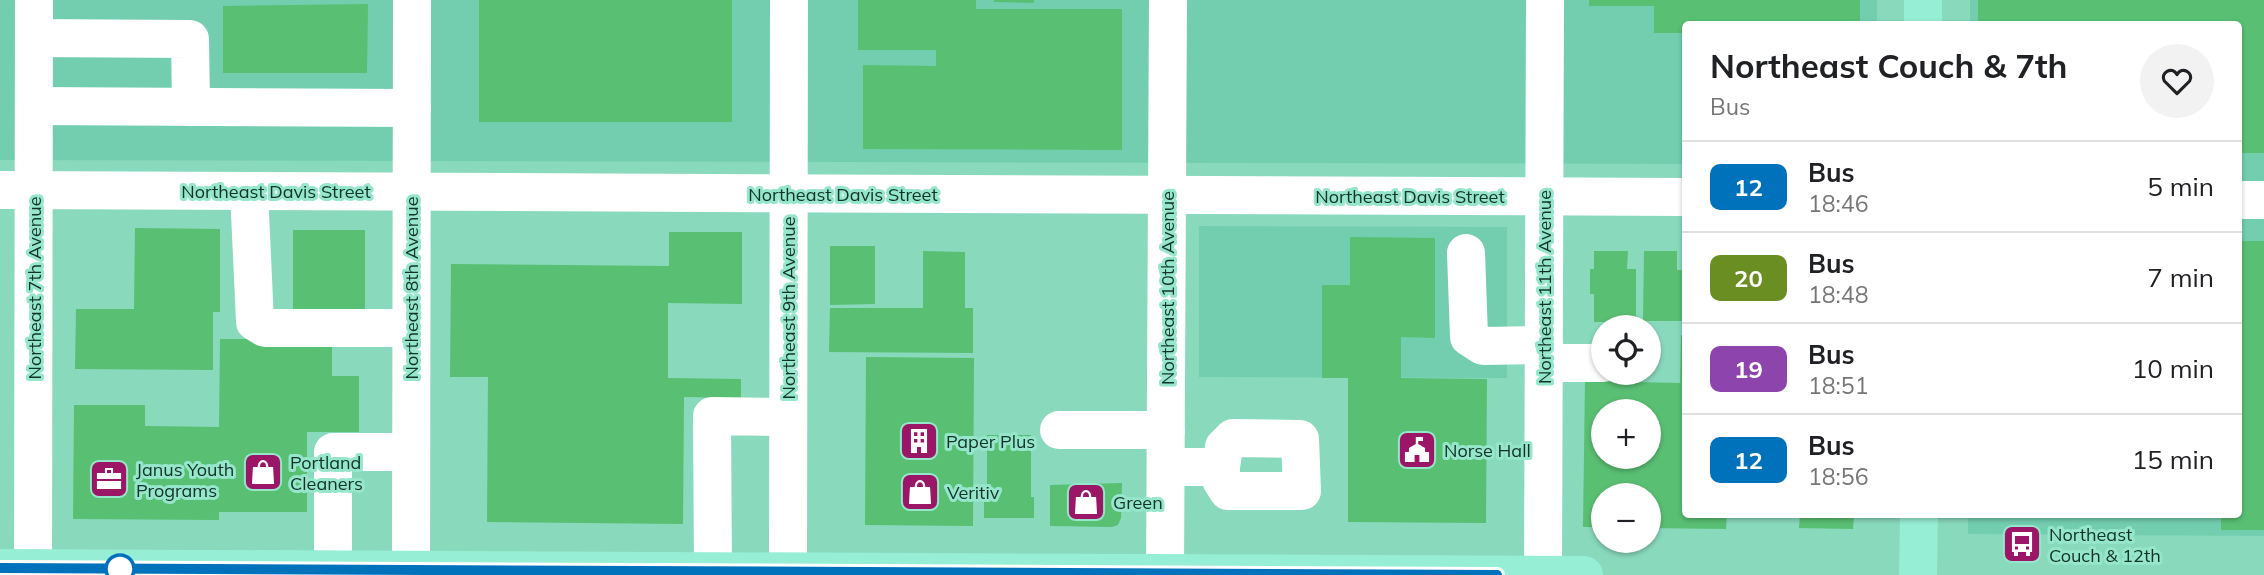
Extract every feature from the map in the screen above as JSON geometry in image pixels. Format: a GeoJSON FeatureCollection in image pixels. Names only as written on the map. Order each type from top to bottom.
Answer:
{"type":"FeatureCollection","features":[{"type":"Feature","properties":{"kind":"main road"},"geometry":{"type":"LineString","coordinates":[[1923,0],[1923,21]]}},
{"type":"Feature","properties":{"kind":"main road"},"geometry":{"type":"LineString","coordinates":[[1918,575],[1919,518]]}},
{"type":"Feature","properties":{"kind":"main road"},"geometry":{"type":"LineString","coordinates":[[22,570],[1584,575]]}},
{"type":"Feature","properties":{"kind":"street","name":"Northeast 7th Avenue"},"geometry":{"type":"LineString","coordinates":[[22,570],[17,190],[34,106],[34,0]]}},
{"type":"Feature","properties":{"kind":"street","name":"Northeast 8th Avenue"},"geometry":{"type":"LineString","coordinates":[[411,572],[412,0]]}},
{"type":"Feature","properties":{"kind":"street","name":"Northeast 9th Avenue"},"geometry":{"type":"LineString","coordinates":[[788,573],[789,0]]}},
{"type":"Feature","properties":{"kind":"street","name":"Northeast 10th Avenue"},"geometry":{"type":"LineString","coordinates":[[1166,574],[1168,0]]}},
{"type":"Feature","properties":{"kind":"street","name":"Northeast 11th Avenue"},"geometry":{"type":"LineString","coordinates":[[1544,575],[1545,0]]}},
{"type":"Feature","properties":{"kind":"street"},"geometry":{"type":"LineString","coordinates":[[34,38],[190,39],[191,107]]}},
{"type":"Feature","properties":{"kind":"street"},"geometry":{"type":"LineString","coordinates":[[34,106],[412,108]]}},
{"type":"Feature","properties":{"kind":"street","name":"Northeast Davis Street"},"geometry":{"type":"LineString","coordinates":[[17,190],[1682,197]]}},
{"type":"Feature","properties":{"kind":"street"},"geometry":{"type":"LineString","coordinates":[[248,191],[255,322],[265,328],[411,328]]}},
{"type":"Feature","properties":{"kind":"street"},"geometry":{"type":"LineString","coordinates":[[2242,200],[2264,200]]}},
{"type":"Feature","properties":{"kind":"street"},"geometry":{"type":"LineString","coordinates":[[1466,253],[1469,337],[1483,346],[1591,361]]}},
{"type":"Feature","properties":{"kind":"street"},"geometry":{"type":"LineString","coordinates":[[713,571],[712,416],[788,417]]}},
{"type":"Feature","properties":{"kind":"street"},"geometry":{"type":"LineString","coordinates":[[1059,430],[1166,449],[1221,467]]}},
{"type":"Feature","properties":{"kind":"street"},"geometry":{"type":"LineString","coordinates":[[333,570],[334,452],[411,452]]}},
{"type":"Feature","properties":{"kind":"shaded area"},"geometry":{"type":"Polygon","coordinates":[[[0,0],[1877,0],[1877,21],[1682,21],[1682,164],[0,160],[0,0]]]}},
{"type":"Feature","properties":{"kind":"shaded area"},"geometry":{"type":"Polygon","coordinates":[[[1970,0],[2264,0],[2264,536],[1968,534],[1968,518],[2242,518],[2242,21],[1970,21],[1970,0]]]}},
{"type":"Feature","properties":{"kind":"shaded area"},"geometry":{"type":"Polygon","coordinates":[[[1199,226],[1507,227],[1507,378],[1199,377],[1199,226]]]}},
{"type":"Feature","properties":{"kind":"building"},"geometry":{"type":"Polygon","coordinates":[[[479,0],[732,0],[732,122],[479,122],[479,0]]]}},
{"type":"Feature","properties":{"kind":"building"},"geometry":{"type":"Polygon","coordinates":[[[858,0],[976,0],[976,9],[1122,9],[1122,150],[863,149],[863,65],[936,66],[936,50],[858,50],[858,0]]]}},
{"type":"Feature","properties":{"kind":"building"},"geometry":{"type":"Polygon","coordinates":[[[1034,0],[1034,3],[994,2],[1034,0]]]}},
{"type":"Feature","properties":{"kind":"building"},"geometry":{"type":"Polygon","coordinates":[[[1589,0],[1860,0],[1860,21],[1682,21],[1682,33],[1654,33],[1654,6],[1589,6],[1589,0]]]}},
{"type":"Feature","properties":{"kind":"building"},"geometry":{"type":"Polygon","coordinates":[[[1978,0],[2264,0],[2264,153],[2242,153],[2242,21],[1978,21],[1978,0]]]}},
{"type":"Feature","properties":{"kind":"building"},"geometry":{"type":"Polygon","coordinates":[[[368,4],[367,73],[223,73],[223,6],[368,4]]]}},
{"type":"Feature","properties":{"kind":"building"},"geometry":{"type":"Polygon","coordinates":[[[135,228],[220,229],[220,312],[213,312],[213,370],[75,369],[76,309],[134,309],[135,228]]]}},
{"type":"Feature","properties":{"kind":"building"},"geometry":{"type":"Polygon","coordinates":[[[293,230],[365,230],[365,317],[293,317],[293,230]]]}},
{"type":"Feature","properties":{"kind":"building"},"geometry":{"type":"Polygon","coordinates":[[[669,232],[742,232],[742,304],[668,303],[668,378],[741,379],[741,398],[684,397],[683,524],[487,522],[488,377],[450,377],[451,264],[669,266],[669,232]]]}},
{"type":"Feature","properties":{"kind":"building","name":"Norse Hall"},"geometry":{"type":"Polygon","coordinates":[[[1350,237],[1435,238],[1435,338],[1401,337],[1401,378],[1487,379],[1486,523],[1348,522],[1348,378],[1322,378],[1322,285],[1350,285],[1350,237]]]}},
{"type":"Feature","properties":{"kind":"building"},"geometry":{"type":"Polygon","coordinates":[[[2242,241],[2264,241],[2264,530],[2221,530],[2221,518],[2242,518],[2242,241]]]}},
{"type":"Feature","properties":{"kind":"building"},"geometry":{"type":"Polygon","coordinates":[[[830,246],[875,246],[875,304],[830,305],[830,246]]]}},
{"type":"Feature","properties":{"kind":"building"},"geometry":{"type":"Polygon","coordinates":[[[923,251],[965,252],[965,308],[973,308],[973,353],[829,352],[830,308],[923,308],[923,251]]]}},
{"type":"Feature","properties":{"kind":"building"},"geometry":{"type":"Polygon","coordinates":[[[1594,251],[1628,251],[1627,269],[1636,269],[1636,315],[1594,315],[1594,294],[1590,294],[1590,269],[1594,269],[1594,251]]]}},
{"type":"Feature","properties":{"kind":"building"},"geometry":{"type":"Polygon","coordinates":[[[1644,251],[1677,251],[1677,270],[1682,270],[1682,321],[1661,321],[1661,315],[1643,315],[1644,251]]]}},
{"type":"Feature","properties":{"kind":"building"},"geometry":{"type":"Polygon","coordinates":[[[1682,335],[1682,518],[1727,518],[1726,529],[1661,528],[1661,483],[1591,483],[1591,527],[1583,527],[1585,381],[1591,381],[1591,385],[1680,383],[1682,335]]]}},
{"type":"Feature","properties":{"kind":"building"},"geometry":{"type":"Polygon","coordinates":[[[220,339],[332,339],[332,376],[359,376],[359,432],[307,432],[307,512],[219,512],[219,520],[73,519],[74,405],[145,405],[145,426],[219,427],[220,339]]]}},
{"type":"Feature","properties":{"kind":"building","name":"Paper Plus"},"geometry":{"type":"Polygon","coordinates":[[[866,357],[974,358],[973,526],[865,525],[866,357]]]}},
{"type":"Feature","properties":{"kind":"building"},"geometry":{"type":"Polygon","coordinates":[[[987,435],[1031,435],[1031,497],[1034,497],[1034,518],[984,518],[984,497],[987,497],[987,435]]]}},
{"type":"Feature","properties":{"kind":"building","name":"Green"},"geometry":{"type":"Polygon","coordinates":[[[1122,483],[1121,518],[1118,525],[1050,526],[1050,485],[1122,483]]]}},
{"type":"Feature","properties":{"kind":"building"},"geometry":{"type":"Polygon","coordinates":[[[1800,518],[1854,518],[1853,529],[1799,528],[1800,518]]]}},
{"type":"Feature","properties":{"kind":"bus line","name":"12"},"geometry":{"type":"LineString","coordinates":[[0,568],[1497,575]]}},
{"type":"Feature","properties":{"kind":"place","name":"Paper Plus"},"geometry":{"type":"Point","coordinates":[919,441]}},
{"type":"Feature","properties":{"kind":"place","name":"Norse Hall"},"geometry":{"type":"Point","coordinates":[1417,450]}},
{"type":"Feature","properties":{"kind":"place","name":"Portland Cleaners"},"geometry":{"type":"Point","coordinates":[263,472]}},
{"type":"Feature","properties":{"kind":"place","name":"Janus Youth Programs"},"geometry":{"type":"Point","coordinates":[109,479]}},
{"type":"Feature","properties":{"kind":"place","name":"Veritiv"},"geometry":{"type":"Point","coordinates":[920,492]}},
{"type":"Feature","properties":{"kind":"place","name":"Green"},"geometry":{"type":"Point","coordinates":[1086,502]}},
{"type":"Feature","properties":{"kind":"place","name":"Northeast Couch & 12th"},"geometry":{"type":"Point","coordinates":[2022,544]}}]}
